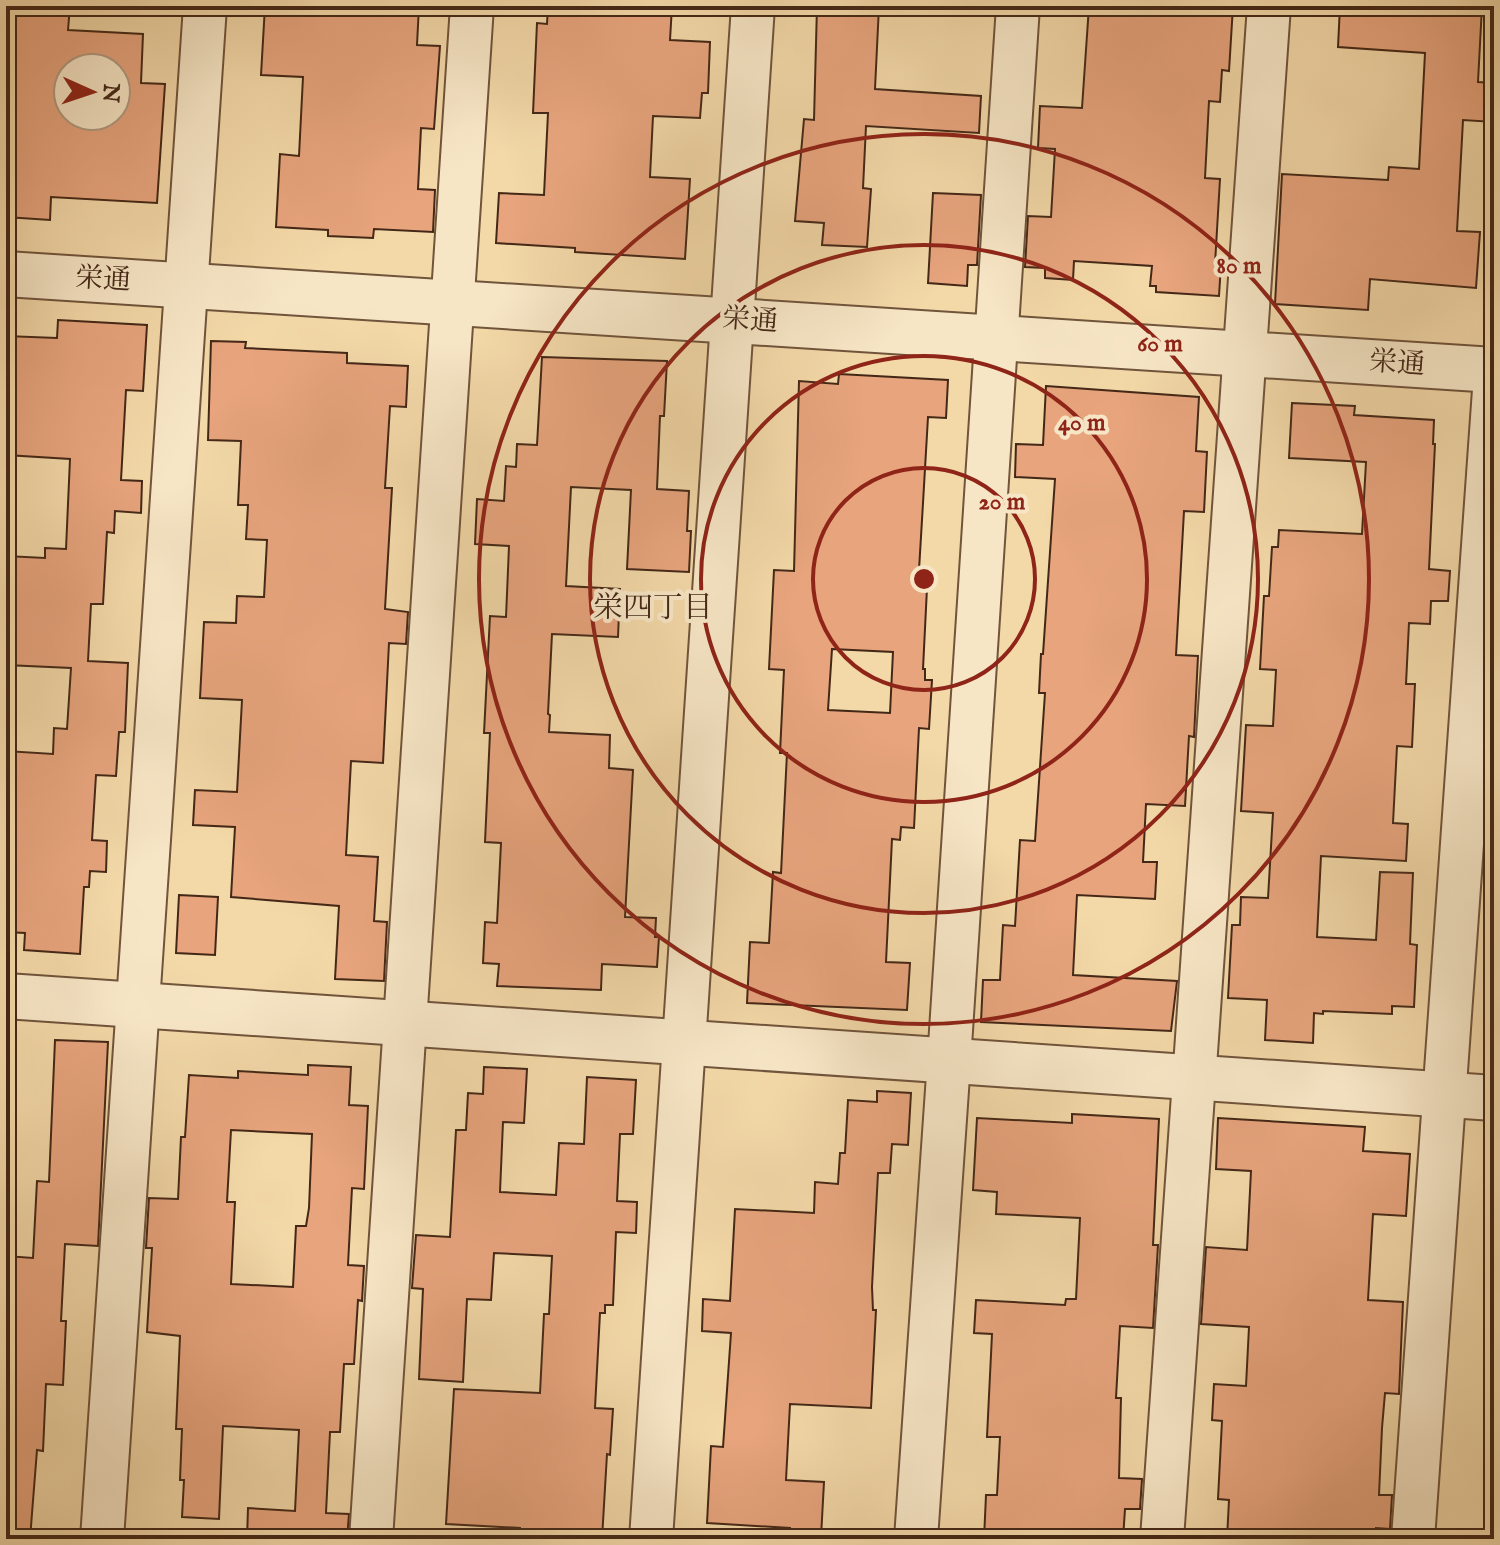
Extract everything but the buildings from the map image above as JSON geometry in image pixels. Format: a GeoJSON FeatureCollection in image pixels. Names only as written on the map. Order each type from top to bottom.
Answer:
{"type":"FeatureCollection","features":[{"type":"Feature","properties":{"kind":"street"},"geometry":{"type":"LineString","coordinates":[[102,1539],[205,6]]}},
{"type":"Feature","properties":{"kind":"street"},"geometry":{"type":"LineString","coordinates":[[371,1539],[472,6]]}},
{"type":"Feature","properties":{"kind":"street"},"geometry":{"type":"LineString","coordinates":[[651,1539],[753,6]]}},
{"type":"Feature","properties":{"kind":"street"},"geometry":{"type":"LineString","coordinates":[[916,1539],[1018,6]]}},
{"type":"Feature","properties":{"kind":"street"},"geometry":{"type":"LineString","coordinates":[[1162,1539],[1269,6]]}},
{"type":"Feature","properties":{"kind":"street","name":"栄通"},"geometry":{"type":"LineString","coordinates":[[6,274],[1494,370]]}},
{"type":"Feature","properties":{"kind":"street"},"geometry":{"type":"LineString","coordinates":[[1413,1539],[1494,390]]}},
{"type":"Feature","properties":{"kind":"street"},"geometry":{"type":"LineString","coordinates":[[6,996],[1494,1098]]}},
{"type":"Feature","properties":{"kind":"district","name":"栄四丁目"},"geometry":{"type":"Point","coordinates":[653,609]}}]}
